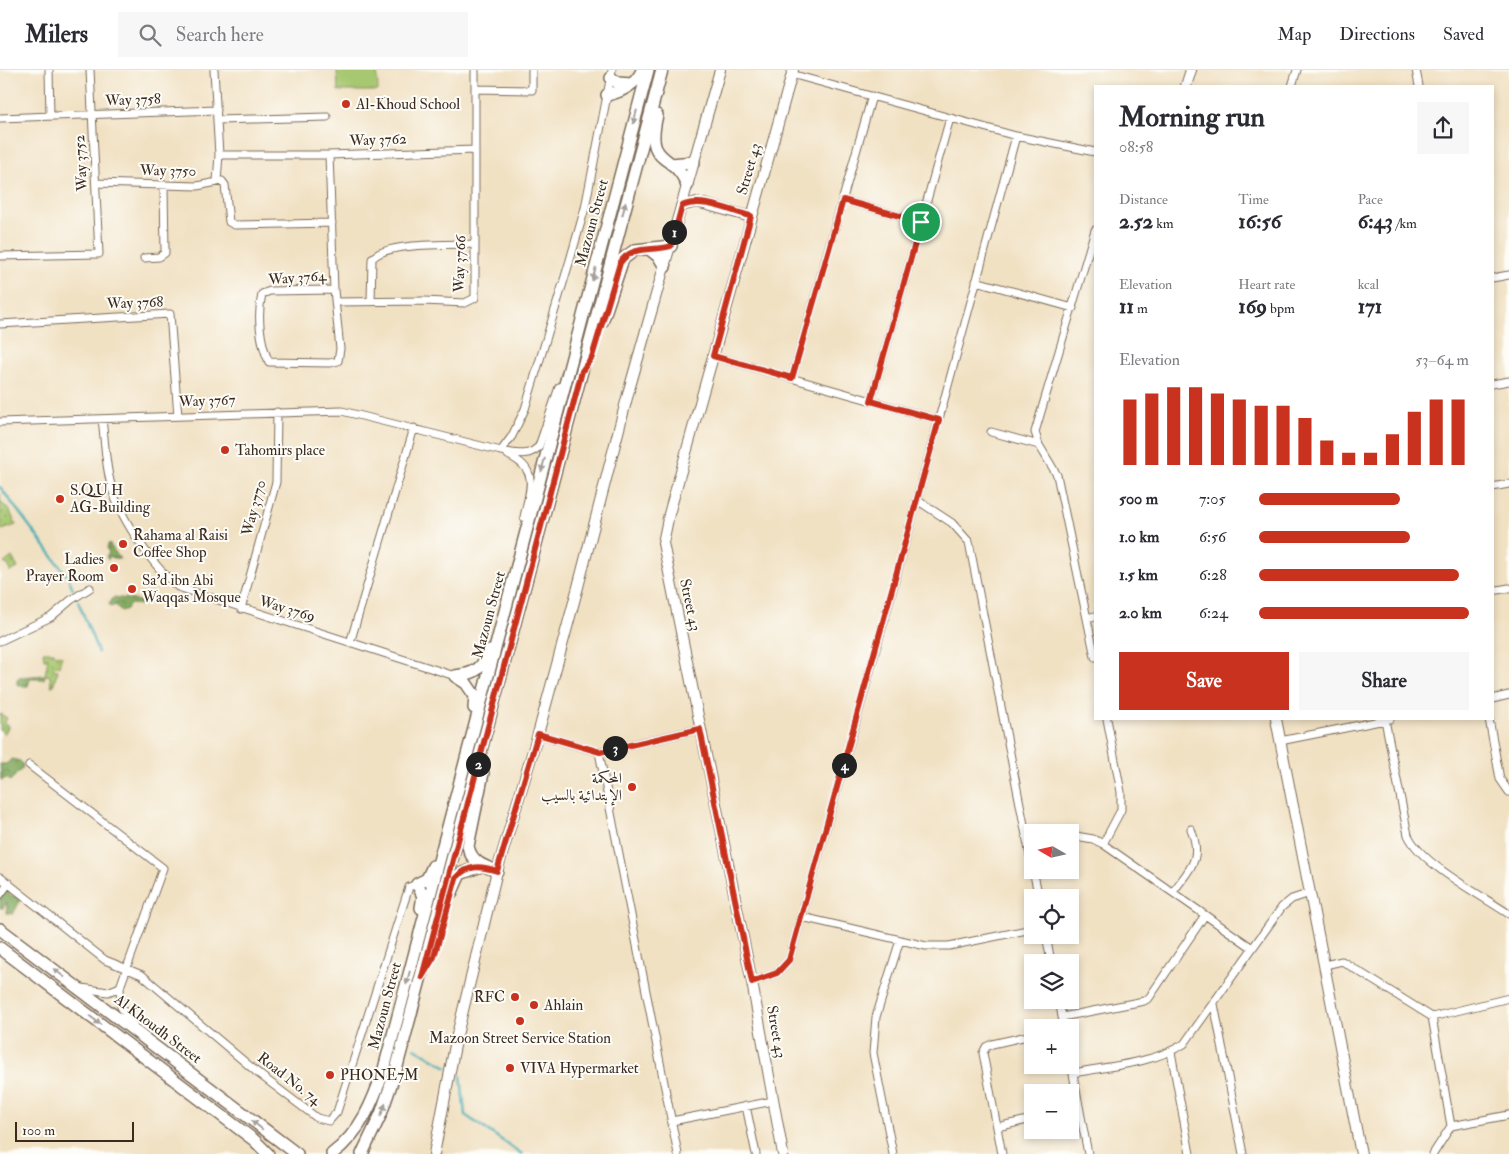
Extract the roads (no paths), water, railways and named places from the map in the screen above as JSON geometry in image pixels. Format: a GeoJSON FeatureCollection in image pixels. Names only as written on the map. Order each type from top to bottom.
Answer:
{"type":"FeatureCollection","features":[{"type":"Feature","properties":{"kind":"main road"},"geometry":{"type":"LineString","coordinates":[[607,94],[620,91],[631,84],[639,77],[642,70]]}},
{"type":"Feature","properties":{"kind":"main road","name":"Mazoun Street"},"geometry":{"type":"LineString","coordinates":[[332,1154],[354,1133],[372,1102],[384,1069],[648,70]]}},
{"type":"Feature","properties":{"kind":"main road","name":"Mazoun Street"},"geometry":{"type":"LineString","coordinates":[[362,1154],[389,1094],[422,977],[662,70]]}},
{"type":"Feature","properties":{"kind":"main road"},"geometry":{"type":"LineString","coordinates":[[668,70],[653,136],[657,153],[681,174],[687,186]]}},
{"type":"Feature","properties":{"kind":"main road"},"geometry":{"type":"LineString","coordinates":[[612,74],[618,83],[631,84]]}},
{"type":"Feature","properties":{"kind":"main road"},"geometry":{"type":"LineString","coordinates":[[671,164],[694,162]]}},
{"type":"Feature","properties":{"kind":"main road"},"geometry":{"type":"LineString","coordinates":[[582,371],[592,357],[620,263],[630,252],[671,246]]}},
{"type":"Feature","properties":{"kind":"main road"},"geometry":{"type":"LineString","coordinates":[[649,249],[659,257],[665,267]]}},
{"type":"Feature","properties":{"kind":"main road"},"geometry":{"type":"LineString","coordinates":[[455,676],[471,674],[485,662],[508,603]]}},
{"type":"Feature","properties":{"kind":"main road"},"geometry":{"type":"LineString","coordinates":[[417,945],[417,929],[423,896],[417,884],[427,879],[432,869],[457,790],[476,696],[466,683],[455,676]]}},
{"type":"Feature","properties":{"kind":"main road"},"geometry":{"type":"LineString","coordinates":[[485,736],[486,761],[468,842],[470,854],[481,866],[497,871]]}},
{"type":"Feature","properties":{"kind":"main road"},"geometry":{"type":"LineString","coordinates":[[422,977],[434,957],[456,878],[464,871],[481,866]]}},
{"type":"Feature","properties":{"kind":"main road","name":"Al Khoudh Street"},"geometry":{"type":"LineString","coordinates":[[0,929],[296,1154]]}},
{"type":"Feature","properties":{"kind":"main road","name":"Al Khoudh Street"},"geometry":{"type":"LineString","coordinates":[[0,948],[254,1140],[268,1154]]}},
{"type":"Feature","properties":{"kind":"street"},"geometry":{"type":"LineString","coordinates":[[49,70],[50,116]]}},
{"type":"Feature","properties":{"kind":"street","name":"Way 3752"},"geometry":{"type":"LineString","coordinates":[[0,256],[99,254],[90,70]]}},
{"type":"Feature","properties":{"kind":"street","name":"Way 3750"},"geometry":{"type":"LineString","coordinates":[[96,183],[204,186],[217,181],[219,155],[214,70]]}},
{"type":"Feature","properties":{"kind":"street"},"geometry":{"type":"LineString","coordinates":[[475,70],[475,150]]}},
{"type":"Feature","properties":{"kind":"street"},"geometry":{"type":"LineString","coordinates":[[475,89],[532,90],[532,70]]}},
{"type":"Feature","properties":{"kind":"street"},"geometry":{"type":"LineString","coordinates":[[434,1154],[461,1016],[497,871],[538,734],[629,390],[720,70]]}},
{"type":"Feature","properties":{"kind":"street"},"geometry":{"type":"LineString","coordinates":[[1186,85],[1191,70]]}},
{"type":"Feature","properties":{"kind":"street"},"geometry":{"type":"LineString","coordinates":[[1292,85],[1297,70]]}},
{"type":"Feature","properties":{"kind":"street"},"geometry":{"type":"LineString","coordinates":[[1416,70],[1419,85]]}},
{"type":"Feature","properties":{"kind":"street"},"geometry":{"type":"LineString","coordinates":[[792,72],[1016,136],[1094,152]]}},
{"type":"Feature","properties":{"kind":"street","name":"Street 43"},"geometry":{"type":"LineString","coordinates":[[784,1154],[752,982],[663,543],[668,514],[792,72]]}},
{"type":"Feature","properties":{"kind":"street"},"geometry":{"type":"LineString","coordinates":[[501,451],[512,436],[525,409],[551,327],[585,208],[612,74]]}},
{"type":"Feature","properties":{"kind":"street"},"geometry":{"type":"LineString","coordinates":[[792,378],[872,96]]}},
{"type":"Feature","properties":{"kind":"street","name":"Way 3758"},"geometry":{"type":"LineString","coordinates":[[0,118],[216,110]]}},
{"type":"Feature","properties":{"kind":"street"},"geometry":{"type":"LineString","coordinates":[[217,120],[327,117]]}},
{"type":"Feature","properties":{"kind":"street"},"geometry":{"type":"LineString","coordinates":[[871,401],[950,118]]}},
{"type":"Feature","properties":{"kind":"street"},"geometry":{"type":"LineString","coordinates":[[752,982],[783,969],[789,960],[1016,136]]}},
{"type":"Feature","properties":{"kind":"street","name":"Way 3762"},"geometry":{"type":"LineString","coordinates":[[219,155],[329,155],[475,150]]}},
{"type":"Feature","properties":{"kind":"street","name":"Way 3766"},"geometry":{"type":"LineString","coordinates":[[336,302],[471,302],[475,298],[475,150]]}},
{"type":"Feature","properties":{"kind":"street","name":"Way 3764"},"geometry":{"type":"LineString","coordinates":[[329,155],[334,290],[340,349],[338,361],[321,363],[269,362],[263,349],[260,305],[262,294],[270,291],[334,290]]}},
{"type":"Feature","properties":{"kind":"street"},"geometry":{"type":"LineString","coordinates":[[217,181],[224,182],[229,222],[235,225],[332,223]]}},
{"type":"Feature","properties":{"kind":"street"},"geometry":{"type":"LineString","coordinates":[[144,258],[160,257],[165,253],[164,185]]}},
{"type":"Feature","properties":{"kind":"street"},"geometry":{"type":"LineString","coordinates":[[687,186],[697,202]]}},
{"type":"Feature","properties":{"kind":"street"},"geometry":{"type":"LineString","coordinates":[[843,200],[921,222]]}},
{"type":"Feature","properties":{"kind":"street"},"geometry":{"type":"LineString","coordinates":[[682,206],[697,202],[751,216]]}},
{"type":"Feature","properties":{"kind":"street"},"geometry":{"type":"LineString","coordinates":[[1094,234],[1035,432],[1039,445],[1057,476],[1091,617],[1094,647]]}},
{"type":"Feature","properties":{"kind":"street"},"geometry":{"type":"LineString","coordinates":[[372,302],[372,259],[378,253],[401,248],[475,244]]}},
{"type":"Feature","properties":{"kind":"street"},"geometry":{"type":"LineString","coordinates":[[1494,278],[1509,275]]}},
{"type":"Feature","properties":{"kind":"street"},"geometry":{"type":"LineString","coordinates":[[976,281],[1073,308]]}},
{"type":"Feature","properties":{"kind":"street","name":"Way 3768"},"geometry":{"type":"LineString","coordinates":[[0,324],[170,314],[178,416]]}},
{"type":"Feature","properties":{"kind":"street"},"geometry":{"type":"LineString","coordinates":[[713,356],[939,420]]}},
{"type":"Feature","properties":{"kind":"street"},"geometry":{"type":"LineString","coordinates":[[501,451],[524,454],[533,452],[539,446],[558,390],[568,371]]}},
{"type":"Feature","properties":{"kind":"street"},"geometry":{"type":"LineString","coordinates":[[1494,384],[1509,381]]}},
{"type":"Feature","properties":{"kind":"street","name":"Way 3767"},"geometry":{"type":"LineString","coordinates":[[0,422],[342,411],[501,451]]}},
{"type":"Feature","properties":{"kind":"street","name":"Way 3770"},"geometry":{"type":"LineString","coordinates":[[241,609],[276,482],[277,412]]}},
{"type":"Feature","properties":{"kind":"street","name":"Way 3769"},"geometry":{"type":"LineString","coordinates":[[102,419],[109,477],[118,507],[158,568],[178,587],[241,609],[455,676]]}},
{"type":"Feature","properties":{"kind":"street"},"geometry":{"type":"LineString","coordinates":[[350,643],[414,428]]}},
{"type":"Feature","properties":{"kind":"street"},"geometry":{"type":"LineString","coordinates":[[991,432],[1039,445]]}},
{"type":"Feature","properties":{"kind":"street"},"geometry":{"type":"LineString","coordinates":[[501,451],[522,462],[530,474],[531,483],[523,525],[522,546]]}},
{"type":"Feature","properties":{"kind":"street"},"geometry":{"type":"LineString","coordinates":[[1494,487],[1509,484]]}},
{"type":"Feature","properties":{"kind":"street"},"geometry":{"type":"LineString","coordinates":[[917,500],[952,522],[969,542],[1026,824]]}},
{"type":"Feature","properties":{"kind":"street"},"geometry":{"type":"LineString","coordinates":[[0,641],[51,617],[71,600],[90,588]]}},
{"type":"Feature","properties":{"kind":"street"},"geometry":{"type":"LineString","coordinates":[[1494,591],[1509,588]]}},
{"type":"Feature","properties":{"kind":"street"},"geometry":{"type":"LineString","coordinates":[[1494,699],[1509,695]]}},
{"type":"Feature","properties":{"kind":"street"},"geometry":{"type":"LineString","coordinates":[[1103,844],[1121,810],[1121,792],[1107,720]]}},
{"type":"Feature","properties":{"kind":"street"},"geometry":{"type":"LineString","coordinates":[[1276,720],[1361,1154]]}},
{"type":"Feature","properties":{"kind":"street"},"geometry":{"type":"LineString","coordinates":[[1280,741],[1383,720]]}},
{"type":"Feature","properties":{"kind":"street"},"geometry":{"type":"LineString","coordinates":[[1388,720],[1408,835],[1414,848],[1437,867],[1509,914]]}},
{"type":"Feature","properties":{"kind":"street"},"geometry":{"type":"LineString","coordinates":[[1489,720],[1500,779],[1509,792]]}},
{"type":"Feature","properties":{"kind":"street"},"geometry":{"type":"LineString","coordinates":[[538,734],[600,752],[700,729]]}},
{"type":"Feature","properties":{"kind":"street"},"geometry":{"type":"LineString","coordinates":[[600,752],[678,1154]]}},
{"type":"Feature","properties":{"kind":"street"},"geometry":{"type":"LineString","coordinates":[[29,765],[164,868],[120,987],[121,1007],[140,1035]]}},
{"type":"Feature","properties":{"kind":"street"},"geometry":{"type":"LineString","coordinates":[[1173,892],[1196,859],[1197,847],[1191,829]]}},
{"type":"Feature","properties":{"kind":"street"},"geometry":{"type":"LineString","coordinates":[[1079,836],[1094,839],[1103,844],[1251,947]]}},
{"type":"Feature","properties":{"kind":"street","name":"Road No. 74"},"geometry":{"type":"LineString","coordinates":[[0,877],[104,960],[127,967],[142,975],[259,1074],[317,1118],[328,1121],[337,1112],[409,886],[417,884]]}},
{"type":"Feature","properties":{"kind":"street"},"geometry":{"type":"LineString","coordinates":[[0,895],[9,883]]}},
{"type":"Feature","properties":{"kind":"street"},"geometry":{"type":"LineString","coordinates":[[1079,1072],[1152,1058],[1170,1052],[1184,1044],[1214,1004],[1251,947],[1282,907],[1292,900],[1310,893]]}},
{"type":"Feature","properties":{"kind":"street"},"geometry":{"type":"LineString","coordinates":[[1061,1009],[1062,1017],[1144,1001],[1149,998],[1205,915]]}},
{"type":"Feature","properties":{"kind":"street"},"geometry":{"type":"LineString","coordinates":[[802,918],[926,946],[949,946],[1024,931]]}},
{"type":"Feature","properties":{"kind":"street"},"geometry":{"type":"LineString","coordinates":[[893,1154],[873,1053],[876,1017],[900,940]]}},
{"type":"Feature","properties":{"kind":"street"},"geometry":{"type":"LineString","coordinates":[[1325,965],[1342,961],[1432,1017],[1509,998]]}},
{"type":"Feature","properties":{"kind":"street"},"geometry":{"type":"LineString","coordinates":[[77,988],[108,992],[120,987]]}},
{"type":"Feature","properties":{"kind":"street"},"geometry":{"type":"LineString","coordinates":[[1214,1004],[1243,1154]]}},
{"type":"Feature","properties":{"kind":"street"},"geometry":{"type":"LineString","coordinates":[[1432,1017],[1452,1126],[1433,1154]]}},
{"type":"Feature","properties":{"kind":"street"},"geometry":{"type":"LineString","coordinates":[[1002,1154],[984,1050],[992,1044],[1024,1037]]}},
{"type":"Feature","properties":{"kind":"street"},"geometry":{"type":"LineString","coordinates":[[1170,1052],[1190,1154]]}},
{"type":"Feature","properties":{"kind":"street"},"geometry":{"type":"LineString","coordinates":[[672,1121],[773,1101]]}},
{"type":"Feature","properties":{"kind":"street"},"geometry":{"type":"LineString","coordinates":[[746,1106],[756,1154]]}},
{"type":"Feature","properties":{"kind":"street"},"geometry":{"type":"LineString","coordinates":[[1079,1109],[1088,1154]]}},
{"type":"Feature","properties":{"kind":"street"},"geometry":{"type":"LineString","coordinates":[[1452,1126],[1509,1115]]}},
{"type":"Feature","properties":{"kind":"street"},"geometry":{"type":"LineString","coordinates":[[997,1126],[1024,1121]]}},
{"type":"Feature","properties":{"kind":"waterway"},"geometry":{"type":"LineString","coordinates":[[0,487],[68,577],[73,589]]}},
{"type":"Feature","properties":{"kind":"waterway"},"geometry":{"type":"LineString","coordinates":[[78,601],[98,652]]}},
{"type":"Feature","properties":{"kind":"waterway"},"geometry":{"type":"LineString","coordinates":[[374,1022],[383,1036]]}},
{"type":"Feature","properties":{"kind":"waterway"},"geometry":{"type":"LineString","coordinates":[[415,1048],[447,1067]]}},
{"type":"Feature","properties":{"kind":"waterway"},"geometry":{"type":"LineString","coordinates":[[461,1076],[465,1115],[522,1154]]}},
{"type":"Feature","properties":{"kind":"place","name":"Al-Khoud School"},"geometry":{"type":"Point","coordinates":[346,104]}},
{"type":"Feature","properties":{"kind":"place","name":"Tahomirs place"},"geometry":{"type":"Point","coordinates":[225,450]}},
{"type":"Feature","properties":{"kind":"place","name":"S.Q.U H AG-Building"},"geometry":{"type":"Point","coordinates":[60,499]}},
{"type":"Feature","properties":{"kind":"place","name":"Rahama al Raisi Coffee Shop"},"geometry":{"type":"Point","coordinates":[123,544]}},
{"type":"Feature","properties":{"kind":"place","name":"Ladies Prayer Room"},"geometry":{"type":"Point","coordinates":[114,568]}},
{"type":"Feature","properties":{"kind":"place","name":"Sa'd ibn Abi Waqqas Mosque"},"geometry":{"type":"Point","coordinates":[132,589]}},
{"type":"Feature","properties":{"kind":"place","name":"المحكمة الإبتدائية بالسيب"},"geometry":{"type":"Point","coordinates":[632,787]}},
{"type":"Feature","properties":{"kind":"place","name":"RFC"},"geometry":{"type":"Point","coordinates":[515,997]}},
{"type":"Feature","properties":{"kind":"place","name":"Ahlain"},"geometry":{"type":"Point","coordinates":[534,1005]}},
{"type":"Feature","properties":{"kind":"place","name":"Mazoon Street Service Station"},"geometry":{"type":"Point","coordinates":[520,1021]}},
{"type":"Feature","properties":{"kind":"place","name":"VIVA Hypermarket"},"geometry":{"type":"Point","coordinates":[510,1068]}},
{"type":"Feature","properties":{"kind":"place","name":"PHONE7M"},"geometry":{"type":"Point","coordinates":[330,1075]}}]}
